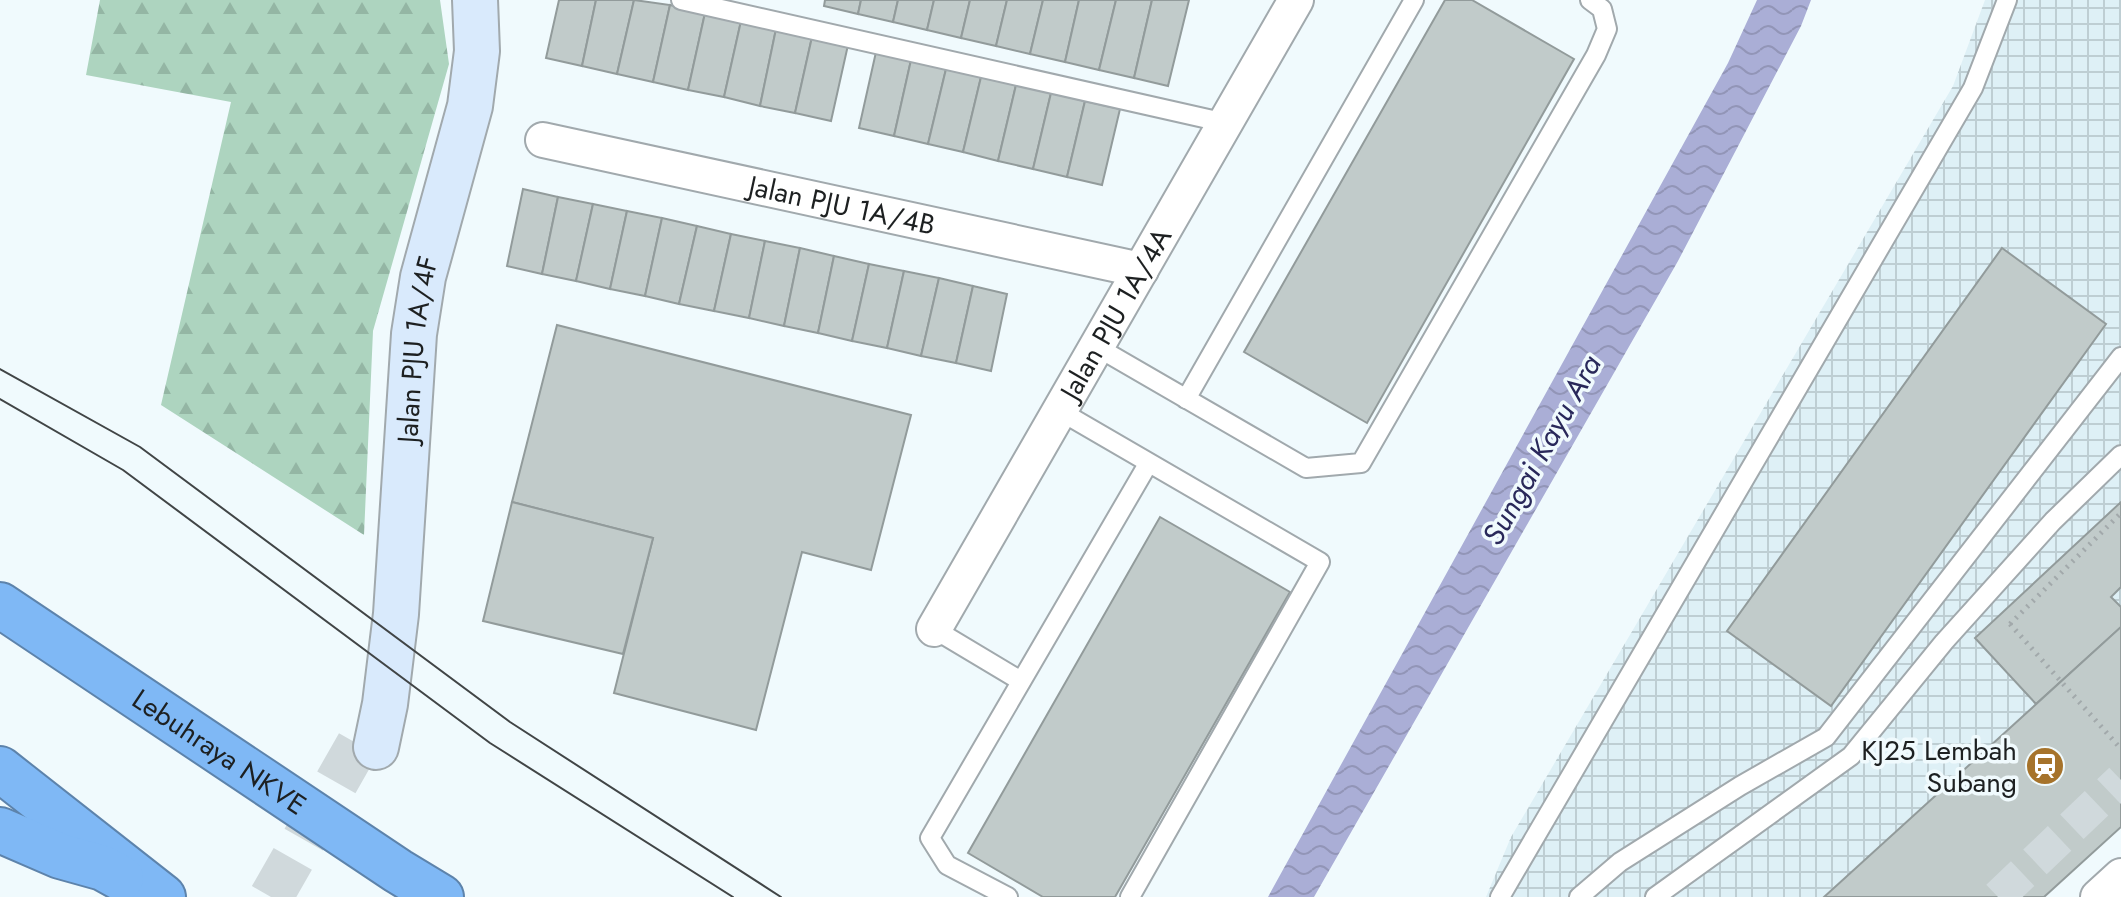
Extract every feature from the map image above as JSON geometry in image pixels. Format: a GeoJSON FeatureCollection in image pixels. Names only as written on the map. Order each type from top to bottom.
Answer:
{"type":"FeatureCollection","features":[{"type":"Feature","properties":{"kind":"highway","name":"Lebuhraya NKVE"},"geometry":{"type":"LineString","coordinates":[[0,605],[441,897]]}},
{"type":"Feature","properties":{"kind":"highway"},"geometry":{"type":"LineString","coordinates":[[0,769],[161,897]]}},
{"type":"Feature","properties":{"kind":"highway"},"geometry":{"type":"LineString","coordinates":[[0,830],[60,856],[103,868],[161,897]]}},
{"type":"Feature","properties":{"kind":"street","name":"Jalan PJU 1A/4F"},"geometry":{"type":"LineString","coordinates":[[374,730],[396,614],[414,334],[423,277],[470,106],[477,51],[475,0]]}},
{"type":"Feature","properties":{"kind":"street","name":"Jalan PJU 1A/4A"},"geometry":{"type":"LineString","coordinates":[[934,629],[1296,0]]}},
{"type":"Feature","properties":{"kind":"street","name":"Jalan PJU 1A/4B"},"geometry":{"type":"LineString","coordinates":[[543,140],[1141,270]]}},
{"type":"Feature","properties":{"kind":"street"},"geometry":{"type":"LineString","coordinates":[[2098,897],[2121,876]]}},
{"type":"Feature","properties":{"kind":"lane"},"geometry":{"type":"LineString","coordinates":[[681,0],[1226,123]]}},
{"type":"Feature","properties":{"kind":"lane"},"geometry":{"type":"LineString","coordinates":[[1186,399],[1414,0]]}},
{"type":"Feature","properties":{"kind":"lane"},"geometry":{"type":"LineString","coordinates":[[1097,347],[1306,468],[1361,463],[1596,55],[1607,29],[1602,9],[1590,0]]}},
{"type":"Feature","properties":{"kind":"lane"},"geometry":{"type":"LineString","coordinates":[[1500,897],[1973,88],[2007,0]]}},
{"type":"Feature","properties":{"kind":"lane"},"geometry":{"type":"LineString","coordinates":[[1579,897],[1620,862],[1740,786],[1826,737],[2121,357]]}},
{"type":"Feature","properties":{"kind":"lane"},"geometry":{"type":"LineString","coordinates":[[1060,411],[1320,562],[1130,897]]}},
{"type":"Feature","properties":{"kind":"lane"},"geometry":{"type":"LineString","coordinates":[[1655,897],[1851,756],[1974,609],[2053,521],[2121,455]]}},
{"type":"Feature","properties":{"kind":"lane"},"geometry":{"type":"LineString","coordinates":[[1008,897],[947,865],[930,838],[1148,464]]}},
{"type":"Feature","properties":{"kind":"lane"},"geometry":{"type":"LineString","coordinates":[[934,629],[1021,681]]}},
{"type":"Feature","properties":{"kind":"path"},"geometry":{"type":"LineString","coordinates":[[2121,513],[2010,624],[2121,749]]}},
{"type":"Feature","properties":{"kind":"shaded area"},"geometry":{"type":"Polygon","coordinates":[[[1985,0],[2121,0],[2121,756],[1974,897],[1486,897],[1511,837],[1953,86],[1985,0]]]}},
{"type":"Feature","properties":{"kind":"green space"},"geometry":{"type":"Polygon","coordinates":[[[100,0],[440,0],[449,64],[373,331],[364,535],[161,405],[231,102],[86,75],[100,0]]]}},
{"type":"Feature","properties":{"kind":"water","name":"Sungai Kayu Ara"},"geometry":{"type":"Polygon","coordinates":[[[1757,0],[1811,0],[1801,26],[1678,261],[1314,897],[1268,897],[1728,63],[1757,0]]]}},
{"type":"Feature","properties":{"kind":"building"},"geometry":{"type":"Polygon","coordinates":[[[559,0],[596,0],[582,66],[546,58],[559,0]]]}},
{"type":"Feature","properties":{"kind":"building"},"geometry":{"type":"Polygon","coordinates":[[[596,0],[634,0],[617,74],[582,66],[596,0]]]}},
{"type":"Feature","properties":{"kind":"building"},"geometry":{"type":"Polygon","coordinates":[[[634,0],[670,5],[653,82],[617,74],[634,0]]]}},
{"type":"Feature","properties":{"kind":"building"},"geometry":{"type":"Polygon","coordinates":[[[825,0],[861,0],[858,14],[824,6],[825,0]]]}},
{"type":"Feature","properties":{"kind":"building"},"geometry":{"type":"Polygon","coordinates":[[[861,0],[898,0],[893,22],[858,14],[861,0]]]}},
{"type":"Feature","properties":{"kind":"building"},"geometry":{"type":"Polygon","coordinates":[[[898,0],[934,0],[927,30],[893,22],[898,0]]]}},
{"type":"Feature","properties":{"kind":"building"},"geometry":{"type":"Polygon","coordinates":[[[934,0],[970,0],[961,38],[927,30],[934,0]]]}},
{"type":"Feature","properties":{"kind":"building"},"geometry":{"type":"Polygon","coordinates":[[[970,0],[1007,0],[996,46],[961,38],[970,0]]]}},
{"type":"Feature","properties":{"kind":"building"},"geometry":{"type":"Polygon","coordinates":[[[1007,0],[1043,0],[1030,54],[996,46],[1007,0]]]}},
{"type":"Feature","properties":{"kind":"building"},"geometry":{"type":"Polygon","coordinates":[[[1043,0],[1079,0],[1065,62],[1030,54],[1043,0]]]}},
{"type":"Feature","properties":{"kind":"building"},"geometry":{"type":"Polygon","coordinates":[[[1079,0],[1116,0],[1099,70],[1065,62],[1079,0]]]}},
{"type":"Feature","properties":{"kind":"building"},"geometry":{"type":"Polygon","coordinates":[[[1116,0],[1152,0],[1134,78],[1099,70],[1116,0]]]}},
{"type":"Feature","properties":{"kind":"building"},"geometry":{"type":"Polygon","coordinates":[[[1152,0],[1189,0],[1168,86],[1134,78],[1152,0]]]}},
{"type":"Feature","properties":{"kind":"building"},"geometry":{"type":"Polygon","coordinates":[[[1445,0],[1472,0],[1574,59],[1367,423],[1244,352],[1445,0]]]}},
{"type":"Feature","properties":{"kind":"building"},"geometry":{"type":"Polygon","coordinates":[[[670,5],[705,13],[688,90],[653,82],[670,5]]]}},
{"type":"Feature","properties":{"kind":"building"},"geometry":{"type":"Polygon","coordinates":[[[705,13],[741,21],[724,97],[688,90],[705,13]]]}},
{"type":"Feature","properties":{"kind":"building"},"geometry":{"type":"Polygon","coordinates":[[[741,21],[776,29],[760,106],[724,97],[741,21]]]}},
{"type":"Feature","properties":{"kind":"building"},"geometry":{"type":"Polygon","coordinates":[[[776,29],[812,37],[795,113],[760,106],[776,29]]]}},
{"type":"Feature","properties":{"kind":"building"},"geometry":{"type":"Polygon","coordinates":[[[812,37],[848,45],[831,121],[795,113],[812,37]]]}},
{"type":"Feature","properties":{"kind":"building"},"geometry":{"type":"Polygon","coordinates":[[[876,52],[911,60],[894,136],[859,128],[876,52]]]}},
{"type":"Feature","properties":{"kind":"building"},"geometry":{"type":"Polygon","coordinates":[[[911,60],[946,69],[928,144],[894,136],[911,60]]]}},
{"type":"Feature","properties":{"kind":"building"},"geometry":{"type":"Polygon","coordinates":[[[946,69],[981,77],[963,152],[928,144],[946,69]]]}},
{"type":"Feature","properties":{"kind":"building"},"geometry":{"type":"Polygon","coordinates":[[[981,77],[1016,85],[998,161],[963,152],[981,77]]]}},
{"type":"Feature","properties":{"kind":"building"},"geometry":{"type":"Polygon","coordinates":[[[1016,85],[1051,93],[1033,169],[998,161],[1016,85]]]}},
{"type":"Feature","properties":{"kind":"building"},"geometry":{"type":"Polygon","coordinates":[[[1051,93],[1085,101],[1067,177],[1033,169],[1051,93]]]}},
{"type":"Feature","properties":{"kind":"building"},"geometry":{"type":"Polygon","coordinates":[[[1085,101],[1120,109],[1102,185],[1067,177],[1085,101]]]}},
{"type":"Feature","properties":{"kind":"building"},"geometry":{"type":"Polygon","coordinates":[[[523,189],[558,197],[542,274],[507,266],[523,189]]]}},
{"type":"Feature","properties":{"kind":"building"},"geometry":{"type":"Polygon","coordinates":[[[558,197],[593,204],[576,281],[542,274],[558,197]]]}},
{"type":"Feature","properties":{"kind":"building"},"geometry":{"type":"Polygon","coordinates":[[[593,204],[627,211],[610,289],[576,281],[593,204]]]}},
{"type":"Feature","properties":{"kind":"building"},"geometry":{"type":"Polygon","coordinates":[[[627,211],[662,218],[645,296],[610,289],[627,211]]]}},
{"type":"Feature","properties":{"kind":"building"},"geometry":{"type":"Polygon","coordinates":[[[662,218],[697,226],[679,304],[645,296],[662,218]]]}},
{"type":"Feature","properties":{"kind":"building"},"geometry":{"type":"Polygon","coordinates":[[[697,226],[731,234],[714,311],[679,304],[697,226]]]}},
{"type":"Feature","properties":{"kind":"building"},"geometry":{"type":"Polygon","coordinates":[[[731,234],[765,241],[749,318],[714,311],[731,234]]]}},
{"type":"Feature","properties":{"kind":"building"},"geometry":{"type":"Polygon","coordinates":[[[765,241],[800,248],[784,326],[749,318],[765,241]]]}},
{"type":"Feature","properties":{"kind":"building"},"geometry":{"type":"Polygon","coordinates":[[[800,248],[834,256],[818,333],[784,326],[800,248]]]}},
{"type":"Feature","properties":{"kind":"building"},"geometry":{"type":"Polygon","coordinates":[[[2002,248],[2106,324],[1831,706],[1727,631],[2002,248]]]}},
{"type":"Feature","properties":{"kind":"building"},"geometry":{"type":"Polygon","coordinates":[[[834,256],[869,264],[852,341],[818,333],[834,256]]]}},
{"type":"Feature","properties":{"kind":"building"},"geometry":{"type":"Polygon","coordinates":[[[869,264],[904,271],[887,348],[852,341],[869,264]]]}},
{"type":"Feature","properties":{"kind":"building"},"geometry":{"type":"Polygon","coordinates":[[[904,271],[939,278],[921,356],[887,348],[904,271]]]}},
{"type":"Feature","properties":{"kind":"building"},"geometry":{"type":"Polygon","coordinates":[[[939,278],[973,286],[956,363],[921,356],[939,278]]]}},
{"type":"Feature","properties":{"kind":"building"},"geometry":{"type":"Polygon","coordinates":[[[973,286],[1007,294],[991,371],[956,363],[973,286]]]}},
{"type":"Feature","properties":{"kind":"building"},"geometry":{"type":"Polygon","coordinates":[[[557,325],[911,415],[871,570],[802,552],[756,730],[614,693],[653,538],[512,502],[557,325]]]}},
{"type":"Feature","properties":{"kind":"building"},"geometry":{"type":"Polygon","coordinates":[[[512,502],[653,538],[623,654],[483,621],[512,502]]]}},
{"type":"Feature","properties":{"kind":"building"},"geometry":{"type":"Polygon","coordinates":[[[2121,502],[2121,587],[2111,597],[2121,607],[2121,627],[2036,704],[1975,638],[2121,502]]]}},
{"type":"Feature","properties":{"kind":"building"},"geometry":{"type":"Polygon","coordinates":[[[1160,517],[1290,592],[1115,897],[1043,897],[968,853],[1160,517]]]}},
{"type":"Feature","properties":{"kind":"building","name":"KJ25 Lembah Subang"},"geometry":{"type":"Polygon","coordinates":[[[2121,627],[2121,827],[2044,897],[1824,897],[2121,627]]]}},
{"type":"Feature","properties":{"kind":"tunnel"},"geometry":{"type":"LineString","coordinates":[[271,897],[361,739]]}},
{"type":"Feature","properties":{"kind":"tunnel"},"geometry":{"type":"LineString","coordinates":[[1998,897],[2121,780]]}},
{"type":"Feature","properties":{"kind":"tram line"},"geometry":{"type":"LineString","coordinates":[[0,369],[140,447],[510,722],[781,897]]}},
{"type":"Feature","properties":{"kind":"tram line"},"geometry":{"type":"LineString","coordinates":[[0,399],[123,470],[490,743],[733,897]]}},
{"type":"Feature","properties":{"kind":"place","name":"KJ25 Lembah Subang"},"geometry":{"type":"Point","coordinates":[2045,766]}}]}
